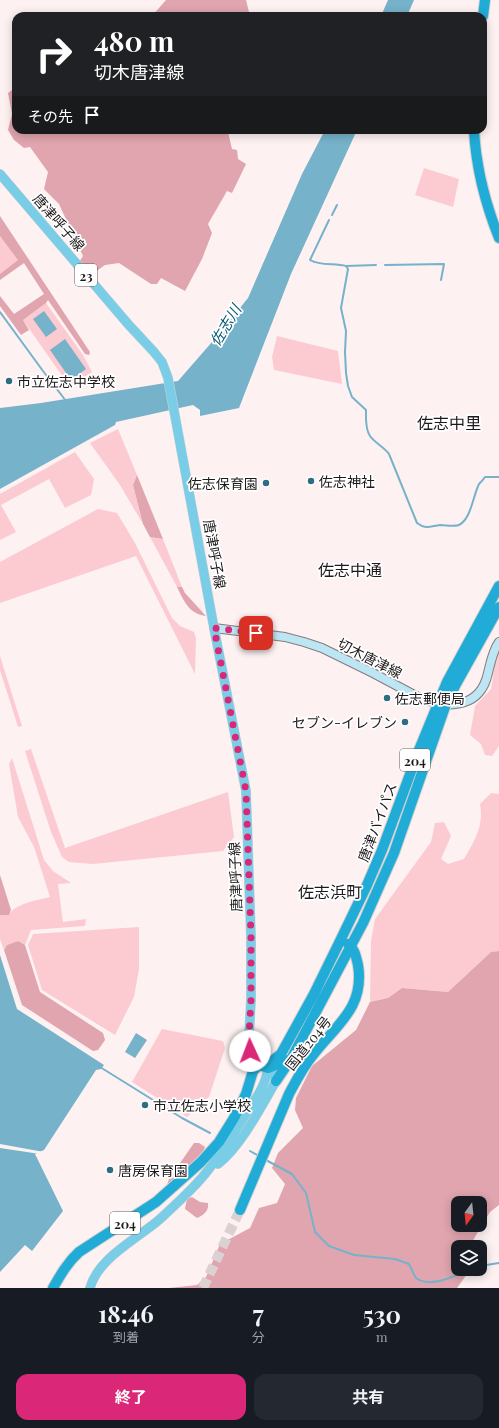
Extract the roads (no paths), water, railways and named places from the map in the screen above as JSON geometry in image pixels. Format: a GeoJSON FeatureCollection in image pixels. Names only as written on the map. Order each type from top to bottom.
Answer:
{"type":"FeatureCollection","features":[{"type":"Feature","properties":{"kind":"highway"},"geometry":{"type":"LineString","coordinates":[[484,12],[485,0]]}},
{"type":"Feature","properties":{"kind":"highway"},"geometry":{"type":"LineString","coordinates":[[474,134],[478,171],[488,210],[499,238]]}},
{"type":"Feature","properties":{"kind":"highway","name":"唐津バイパス"},"geometry":{"type":"LineString","coordinates":[[291,1059],[352,946],[378,891],[394,853],[442,704],[447,682],[499,586]]}},
{"type":"Feature","properties":{"kind":"highway","name":"唐津バイパス"},"geometry":{"type":"LineString","coordinates":[[262,1065],[281,1054],[314,994],[367,886],[419,750],[442,704],[456,684],[499,607]]}},
{"type":"Feature","properties":{"kind":"highway"},"geometry":{"type":"LineString","coordinates":[[342,939],[352,946]]}},
{"type":"Feature","properties":{"kind":"highway","name":"国道204号"},"geometry":{"type":"LineString","coordinates":[[240,1210],[289,1094],[298,1077],[313,1054],[342,1023],[354,1004],[359,983],[356,957],[352,946]]}},
{"type":"Feature","properties":{"kind":"highway"},"geometry":{"type":"LineString","coordinates":[[262,1065],[291,1059]]}},
{"type":"Feature","properties":{"kind":"highway","name":"204"},"geometry":{"type":"LineString","coordinates":[[53,1288],[70,1260],[79,1252],[156,1202],[201,1162],[230,1117],[241,1092],[262,1065],[291,1059]]}},
{"type":"Feature","properties":{"kind":"main road","name":"唐津呼子線"},"geometry":{"type":"LineString","coordinates":[[0,174],[128,324],[154,352],[162,362],[168,378],[246,791],[251,936],[251,1000],[255,1036],[262,1065]]}},
{"type":"Feature","properties":{"kind":"main road","name":"切木唐津線"},"geometry":{"type":"LineString","coordinates":[[214,628],[284,637],[304,642],[322,648],[428,702],[442,704],[460,704],[470,701],[478,694],[486,679],[499,642]]}},
{"type":"Feature","properties":{"kind":"main road"},"geometry":{"type":"LineString","coordinates":[[90,1288],[96,1274],[104,1262],[159,1219],[204,1175],[229,1142],[256,1098],[262,1065]]}},
{"type":"Feature","properties":{"kind":"water"},"geometry":{"type":"Polygon","coordinates":[[[388,0],[414,0],[409,12],[383,12],[388,0]]]}},
{"type":"Feature","properties":{"kind":"water"},"geometry":{"type":"Polygon","coordinates":[[[323,134],[355,134],[291,274],[239,408],[200,416],[200,410],[193,405],[116,422],[115,425],[0,489],[0,408],[41,403],[178,381],[248,298],[302,174],[323,134]]]}},
{"type":"Feature","properties":{"kind":"water"},"geometry":{"type":"Polygon","coordinates":[[[44,311],[57,329],[46,337],[33,319],[44,311]]]}},
{"type":"Feature","properties":{"kind":"water"},"geometry":{"type":"Polygon","coordinates":[[[65,339],[86,369],[71,380],[50,350],[65,339]]]}},
{"type":"Feature","properties":{"kind":"water"},"geometry":{"type":"Polygon","coordinates":[[[0,955],[17,1009],[104,1065],[101,1069],[96,1070],[44,1150],[35,1154],[63,1211],[32,1251],[25,1245],[0,1272],[0,955]]]}},
{"type":"Feature","properties":{"kind":"water"},"geometry":{"type":"Polygon","coordinates":[[[136,1033],[147,1040],[135,1058],[125,1052],[136,1033]]]}},
{"type":"Feature","properties":{"kind":"waterway"},"geometry":{"type":"LineString","coordinates":[[332,215],[337,205]]}},
{"type":"Feature","properties":{"kind":"waterway"},"geometry":{"type":"LineString","coordinates":[[329,220],[310,260],[318,263],[342,265],[346,266],[348,269],[341,308],[346,331],[345,352],[348,386],[352,397],[366,410],[368,433],[374,441],[389,454],[417,523],[426,527],[459,525],[469,513],[479,484],[485,477],[499,477]]}},
{"type":"Feature","properties":{"kind":"waterway"},"geometry":{"type":"LineString","coordinates":[[385,265],[444,264],[441,280]]}},
{"type":"Feature","properties":{"kind":"waterway"},"geometry":{"type":"LineString","coordinates":[[346,266],[376,265]]}},
{"type":"Feature","properties":{"kind":"waterway"},"geometry":{"type":"LineString","coordinates":[[0,312],[66,401]]}},
{"type":"Feature","properties":{"kind":"waterway"},"geometry":{"type":"LineString","coordinates":[[100,1067],[182,1118],[210,1133]]}},
{"type":"Feature","properties":{"kind":"waterway"},"geometry":{"type":"LineString","coordinates":[[250,1151],[259,1156]]}},
{"type":"Feature","properties":{"kind":"waterway"},"geometry":{"type":"LineString","coordinates":[[264,1159],[292,1174],[306,1193],[315,1232],[329,1246],[354,1255],[395,1259],[409,1264],[416,1278],[422,1281],[435,1282],[454,1276]]}},
{"type":"Feature","properties":{"kind":"waterway"},"geometry":{"type":"LineString","coordinates":[[487,1265],[499,1263]]}},
{"type":"Feature","properties":{"kind":"tunnel"},"geometry":{"type":"LineString","coordinates":[[203,1288],[240,1210]]}},
{"type":"Feature","properties":{"kind":"place","name":"市立佐志中学校"},"geometry":{"type":"Point","coordinates":[9,381]}},
{"type":"Feature","properties":{"kind":"place","name":"佐志神社"},"geometry":{"type":"Point","coordinates":[311,481]}},
{"type":"Feature","properties":{"kind":"place","name":"佐志保育園"},"geometry":{"type":"Point","coordinates":[266,483]}},
{"type":"Feature","properties":{"kind":"place","name":"佐志郵便局"},"geometry":{"type":"Point","coordinates":[387,698]}},
{"type":"Feature","properties":{"kind":"place","name":"セブン-イレブン"},"geometry":{"type":"Point","coordinates":[405,722]}},
{"type":"Feature","properties":{"kind":"place","name":"市立佐志小学校"},"geometry":{"type":"Point","coordinates":[145,1105]}},
{"type":"Feature","properties":{"kind":"place","name":"唐房保育園"},"geometry":{"type":"Point","coordinates":[110,1170]}},
{"type":"Feature","properties":{"kind":"district","name":"佐志中里"},"geometry":{"type":"Point","coordinates":[449,422]}},
{"type":"Feature","properties":{"kind":"district","name":"佐志中通"},"geometry":{"type":"Point","coordinates":[350,569]}},
{"type":"Feature","properties":{"kind":"district","name":"佐志浜町"},"geometry":{"type":"Point","coordinates":[330,891]}},
{"type":"Feature","properties":{"kind":"water label","name":"佐志川"},"geometry":{"type":"Point","coordinates":[225,325]}}]}
